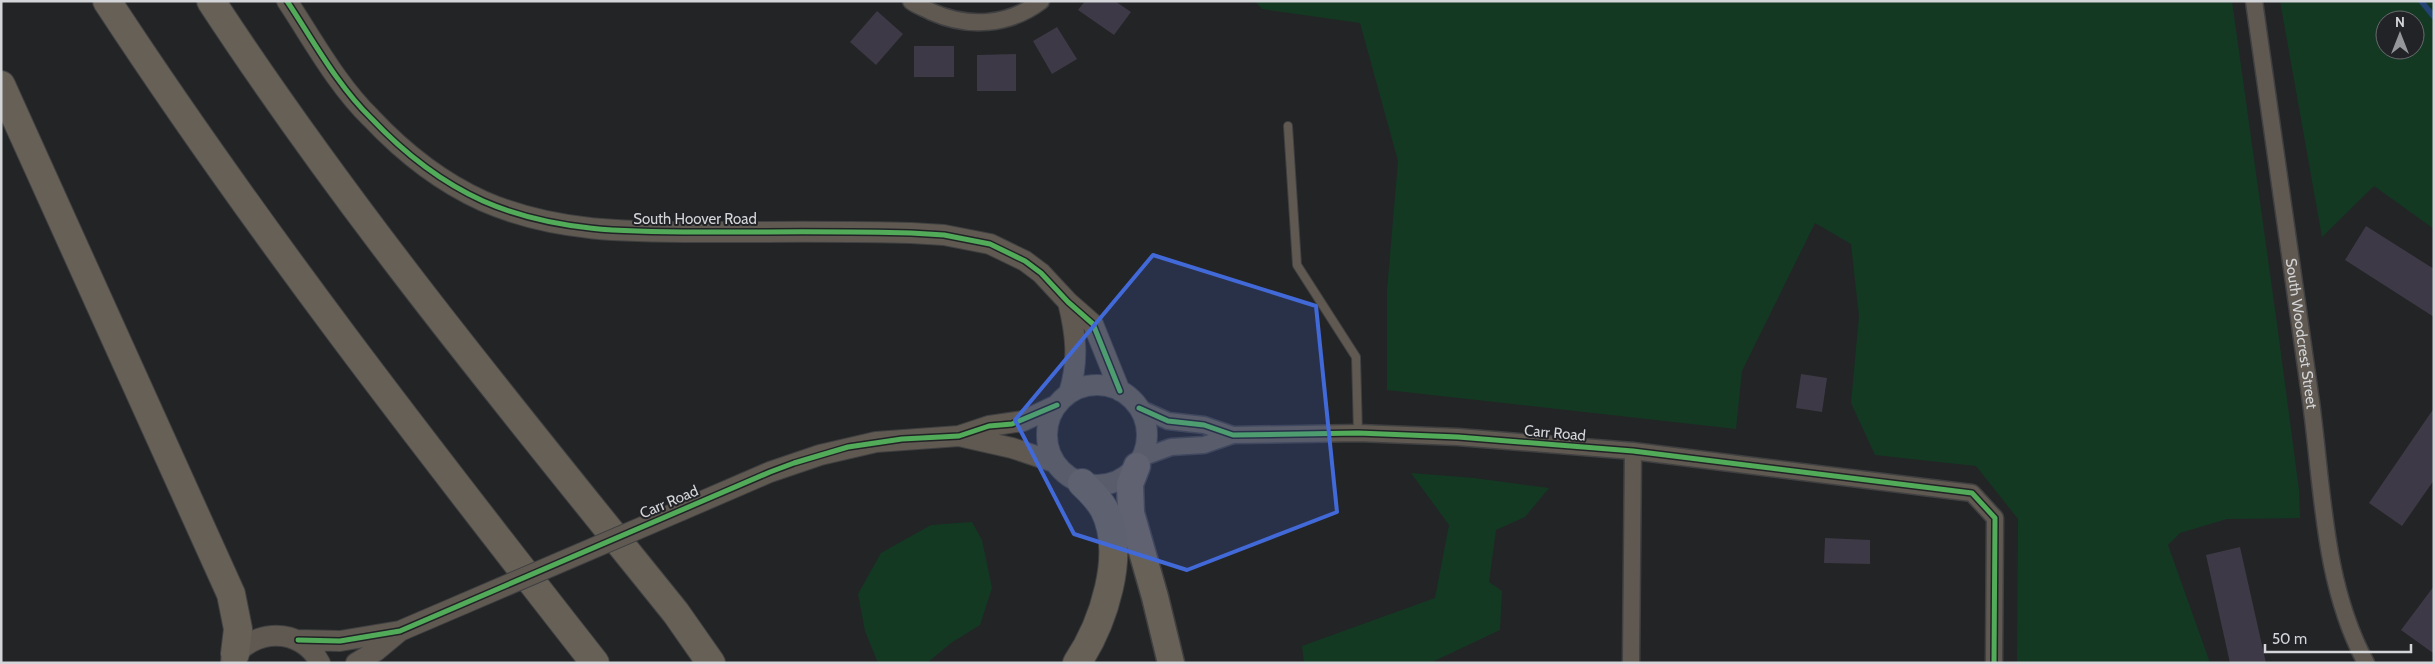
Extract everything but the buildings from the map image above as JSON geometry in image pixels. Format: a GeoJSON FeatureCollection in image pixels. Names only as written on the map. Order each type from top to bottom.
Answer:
{"type":"FeatureCollection","features":[{"type":"Feature","properties":{"kind":"highway"},"geometry":{"type":"LineString","coordinates":[[107,1],[250,210],[362,362],[595,663]]}},
{"type":"Feature","properties":{"kind":"highway"},"geometry":{"type":"LineString","coordinates":[[211,1],[321,160],[426,302],[676,613],[711,663]]}},
{"type":"Feature","properties":{"kind":"highway"},"geometry":{"type":"LineString","coordinates":[[1,85],[231,594],[238,629],[233,659]]}},
{"type":"Feature","properties":{"kind":"highway"},"geometry":{"type":"LineString","coordinates":[[1139,462],[1130,484],[1131,513],[1155,597],[1171,663]]}},
{"type":"Feature","properties":{"kind":"highway"},"geometry":{"type":"LineString","coordinates":[[1077,663],[1089,644],[1100,620],[1107,596],[1112,548],[1110,529],[1104,510],[1099,500],[1082,483]]}},
{"type":"Feature","properties":{"kind":"highway"},"geometry":{"type":"LineString","coordinates":[[536,587],[580,663]]}},
{"type":"Feature","properties":{"kind":"highway"},"geometry":{"type":"LineString","coordinates":[[676,613],[728,663]]}},
{"type":"Feature","properties":{"kind":"street","name":"South Hoover Road"},"geometry":{"type":"LineString","coordinates":[[287,1],[351,96],[370,118],[438,175],[482,200],[531,218],[608,231],[871,232],[970,239],[1008,251],[1025,261],[1041,273],[1068,302],[1093,324],[1120,391]]}},
{"type":"Feature","properties":{"kind":"street"},"geometry":{"type":"LineString","coordinates":[[911,1],[952,20],[989,23],[1029,10],[1041,1]]}},
{"type":"Feature","properties":{"kind":"street","name":"South Woodcrest Street"},"geometry":{"type":"LineString","coordinates":[[2254,1],[2319,461],[2329,552],[2344,617],[2366,663]]}},
{"type":"Feature","properties":{"kind":"street","name":"South Hoover Road"},"geometry":{"type":"LineString","coordinates":[[1063,399],[1074,378],[1077,354],[1075,328],[1068,302]]}},
{"type":"Feature","properties":{"kind":"street"},"geometry":{"type":"LineString","coordinates":[[1094,385],[1120,391],[1139,408],[1147,433],[1139,462],[1124,477],[1108,484],[1082,483],[1066,475],[1054,462],[1048,446],[1047,429],[1063,399],[1094,385]]}},
{"type":"Feature","properties":{"kind":"street","name":"Carr Road"},"geometry":{"type":"LineString","coordinates":[[233,659],[248,643],[264,636],[282,635],[298,640],[340,641],[400,631],[770,472],[820,455],[876,442],[959,436],[989,426],[1023,421],[1063,399]]}},
{"type":"Feature","properties":{"kind":"street","name":"Carr Road"},"geometry":{"type":"LineString","coordinates":[[1139,408],[1168,421],[1204,425],[1233,434],[1358,433],[1428,435],[1632,451],[1972,493],[1995,518],[1994,663]]}},
{"type":"Feature","properties":{"kind":"street","name":"Carr Road"},"geometry":{"type":"LineString","coordinates":[[1139,462],[1170,448],[1204,445],[1233,434]]}},
{"type":"Feature","properties":{"kind":"street","name":"Carr Road"},"geometry":{"type":"LineString","coordinates":[[959,436],[1012,448],[1054,462]]}},
{"type":"Feature","properties":{"kind":"street"},"geometry":{"type":"LineString","coordinates":[[1631,663],[1632,451]]}},
{"type":"Feature","properties":{"kind":"street","name":"Carr Road"},"geometry":{"type":"LineString","coordinates":[[356,663],[376,651],[400,631]]}},
{"type":"Feature","properties":{"kind":"street"},"geometry":{"type":"LineString","coordinates":[[298,640],[312,651],[320,663]]}},
{"type":"Feature","properties":{"kind":"lane"},"geometry":{"type":"LineString","coordinates":[[1288,126],[1296,265],[1356,356],[1358,433]]}},
{"type":"Feature","properties":{"kind":"highlighted area"},"geometry":{"type":"Polygon","coordinates":[[[1153,255],[1316,306],[1337,512],[1187,570],[1074,534],[1015,420],[1153,255]]]}},
{"type":"Feature","properties":{"kind":"green space"},"geometry":{"type":"Polygon","coordinates":[[[1255,1],[2232,1],[2299,490],[2300,518],[2227,519],[2180,533],[2168,545],[2210,663],[2017,663],[2018,519],[1976,466],[1875,455],[1851,403],[1859,316],[1851,244],[1815,223],[1742,371],[1736,429],[1387,390],[1387,291],[1398,161],[1360,23],[1262,9],[1255,1]]]}},
{"type":"Feature","properties":{"kind":"green space"},"geometry":{"type":"Polygon","coordinates":[[[2280,1],[2434,1],[2434,229],[2374,186],[2322,237],[2280,1]]]}},
{"type":"Feature","properties":{"kind":"green space"},"geometry":{"type":"Polygon","coordinates":[[[1411,473],[1474,478],[1549,488],[1525,517],[1496,530],[1489,582],[1502,591],[1500,630],[1430,663],[1304,663],[1302,646],[1435,598],[1449,525],[1411,473]]]}},
{"type":"Feature","properties":{"kind":"green space"},"geometry":{"type":"Polygon","coordinates":[[[972,522],[982,540],[992,588],[980,625],[951,643],[927,663],[878,663],[865,631],[858,594],[881,553],[931,525],[972,522]]]}},
{"type":"Feature","properties":{"kind":"waterway"},"geometry":{"type":"LineString","coordinates":[[2421,1],[2434,17]]}},
{"type":"Feature","properties":{"kind":"cycle path"},"geometry":{"type":"LineString","coordinates":[[287,1],[336,77],[383,130],[409,154],[437,175],[483,201],[511,212],[540,220],[598,229],[658,232],[911,233],[944,235],[990,244],[1025,261],[1041,273],[1068,302],[1093,324],[1120,391]]}},
{"type":"Feature","properties":{"kind":"cycle path"},"geometry":{"type":"LineString","coordinates":[[298,640],[340,641],[400,631],[794,463],[848,447],[902,439],[959,436],[989,426],[1012,424],[1057,405]]}},
{"type":"Feature","properties":{"kind":"cycle path"},"geometry":{"type":"LineString","coordinates":[[1139,408],[1168,421],[1204,425],[1233,435],[1358,433],[1458,437],[1633,451],[1972,493],[1995,518],[1994,663]]}}]}
